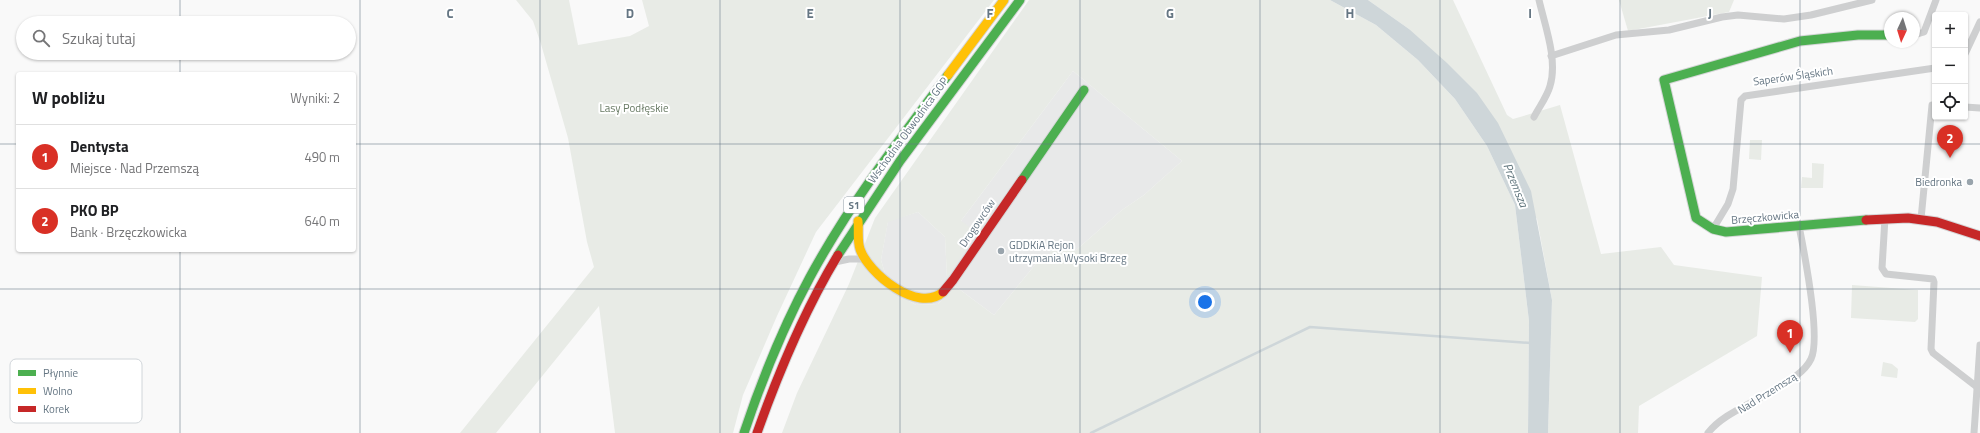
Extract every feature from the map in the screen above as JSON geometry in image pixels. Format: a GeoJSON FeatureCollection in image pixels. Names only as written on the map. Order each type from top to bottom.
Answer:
{"type":"FeatureCollection","features":[{"type":"Feature","properties":{"kind":"main road","name":"Wschodnia Obwodnica GOP"},"geometry":{"type":"LineString","coordinates":[[744,433],[777,347],[804,289],[823,254],[889,155],[1004,0]]}},
{"type":"Feature","properties":{"kind":"main road","name":"Wschodnia Obwodnica GOP"},"geometry":{"type":"LineString","coordinates":[[757,433],[779,373],[796,335],[833,263],[858,221],[920,133],[1020,0]]}},
{"type":"Feature","properties":{"kind":"main road","name":"Brzęczkowicka"},"geometry":{"type":"LineString","coordinates":[[1884,35],[1858,35],[1800,41],[1664,80],[1696,218],[1713,229],[1726,232],[1741,232],[1885,218],[1921,219],[1938,222],[1980,236]]}},
{"type":"Feature","properties":{"kind":"main road","name":"Drogowców"},"geometry":{"type":"LineString","coordinates":[[865,259],[899,290],[909,296],[934,298],[953,280],[1084,90]]}},
{"type":"Feature","properties":{"kind":"main road"},"geometry":{"type":"LineString","coordinates":[[858,221],[860,250],[865,259]]}},
{"type":"Feature","properties":{"kind":"street"},"geometry":{"type":"LineString","coordinates":[[1534,117],[1550,89],[1553,76],[1551,56],[1539,0]]}},
{"type":"Feature","properties":{"kind":"street"},"geometry":{"type":"LineString","coordinates":[[1551,56],[1616,35],[1669,30],[1722,17],[1738,15],[1784,19],[1811,15],[1872,0]]}},
{"type":"Feature","properties":{"kind":"street"},"geometry":{"type":"LineString","coordinates":[[1920,33],[1924,32],[1936,0]]}},
{"type":"Feature","properties":{"kind":"street"},"geometry":{"type":"LineString","coordinates":[[1968,48],[1980,22]]}},
{"type":"Feature","properties":{"kind":"street","name":"Saperów Śląskich"},"geometry":{"type":"LineString","coordinates":[[1713,229],[1728,204],[1733,189],[1741,100],[1744,96],[1932,68]]}},
{"type":"Feature","properties":{"kind":"street"},"geometry":{"type":"LineString","coordinates":[[1921,219],[1932,105]]}},
{"type":"Feature","properties":{"kind":"street"},"geometry":{"type":"LineString","coordinates":[[1968,107],[1980,108]]}},
{"type":"Feature","properties":{"kind":"street"},"geometry":{"type":"LineString","coordinates":[[1885,218],[1882,268],[1884,272],[1886,274],[1933,279],[1931,349],[1933,353],[1977,387]]}},
{"type":"Feature","properties":{"kind":"street","name":"Nad Przemszą"},"geometry":{"type":"LineString","coordinates":[[1708,433],[1722,420],[1792,378],[1804,368],[1811,358],[1814,325],[1799,226]]}},
{"type":"Feature","properties":{"kind":"street"},"geometry":{"type":"LineString","coordinates":[[833,263],[849,259],[865,259]]}},
{"type":"Feature","properties":{"kind":"street"},"geometry":{"type":"LineString","coordinates":[[1974,433],[1980,345]]}},
{"type":"Feature","properties":{"kind":"shaded area"},"geometry":{"type":"Polygon","coordinates":[[[1073,71],[1182,161],[1144,195],[1122,210],[1075,251],[1057,243],[1044,263],[1039,260],[994,315],[955,286],[938,304],[916,305],[890,290],[881,260],[888,221],[918,212],[945,237],[947,277],[961,221],[1073,71]]]}},
{"type":"Feature","properties":{"kind":"green space","name":"Lasy Podłęskie"},"geometry":{"type":"Polygon","coordinates":[[[516,0],[569,0],[578,45],[630,36],[649,26],[642,0],[994,0],[816,232],[777,316],[743,395],[733,433],[615,433],[599,306],[496,433],[460,433],[594,267],[587,242],[568,138],[541,44],[533,21],[516,0]]]}},
{"type":"Feature","properties":{"kind":"green space"},"geometry":{"type":"Polygon","coordinates":[[[1029,0],[1330,0],[1376,25],[1418,60],[1455,99],[1487,146],[1515,205],[1529,321],[1528,433],[782,433],[797,393],[849,284],[875,218],[1029,0]],[[1073,71],[961,221],[977,232],[947,278],[945,237],[918,212],[888,222],[881,260],[890,290],[916,305],[938,304],[955,286],[994,315],[1039,260],[1044,262],[1057,243],[1075,251],[1122,210],[1144,195],[1182,161],[1073,71]]]}},
{"type":"Feature","properties":{"kind":"green space"},"geometry":{"type":"Polygon","coordinates":[[[1368,0],[1453,0],[1507,115],[1513,119],[1560,105],[1601,254],[1661,247],[1674,265],[1762,277],[1757,336],[1639,406],[1638,433],[1548,433],[1552,300],[1537,219],[1409,29],[1368,0]]]}},
{"type":"Feature","properties":{"kind":"green space"},"geometry":{"type":"Polygon","coordinates":[[[1619,0],[1734,0],[1729,12],[1628,31],[1619,0]]]}},
{"type":"Feature","properties":{"kind":"green space"},"geometry":{"type":"Polygon","coordinates":[[[1750,140],[1762,140],[1761,160],[1749,159],[1750,140]]]}},
{"type":"Feature","properties":{"kind":"green space"},"geometry":{"type":"Polygon","coordinates":[[[1812,163],[1824,164],[1823,188],[1801,188],[1802,177],[1812,178],[1812,163]]]}},
{"type":"Feature","properties":{"kind":"green space"},"geometry":{"type":"Polygon","coordinates":[[[1852,285],[1918,290],[1918,319],[1915,322],[1851,318],[1852,285]]]}},
{"type":"Feature","properties":{"kind":"green space"},"geometry":{"type":"Polygon","coordinates":[[[1883,362],[1892,364],[1898,369],[1897,378],[1881,376],[1883,362]]]}},
{"type":"Feature","properties":{"kind":"water","name":"Przemsza"},"geometry":{"type":"Polygon","coordinates":[[[1330,0],[1368,0],[1409,29],[1447,63],[1477,93],[1498,123],[1531,191],[1552,300],[1548,433],[1528,433],[1529,321],[1515,205],[1487,146],[1455,99],[1418,60],[1376,25],[1330,0]]]}},
{"type":"Feature","properties":{"kind":"waterway"},"geometry":{"type":"LineString","coordinates":[[1091,433],[1310,327],[1531,343]]}},
{"type":"Feature","properties":{"kind":"traffic: fast"},"geometry":{"type":"LineString","coordinates":[[838,255],[900,161],[1020,0]]}},
{"type":"Feature","properties":{"kind":"traffic: fast"},"geometry":{"type":"LineString","coordinates":[[1866,220],[1726,232],[1713,229],[1696,218],[1664,80],[1800,41],[1858,35],[1884,35]]}},
{"type":"Feature","properties":{"kind":"traffic: fast"},"geometry":{"type":"LineString","coordinates":[[744,433],[758,393],[782,334],[800,296],[825,250],[875,173],[948,75]]}},
{"type":"Feature","properties":{"kind":"traffic: fast"},"geometry":{"type":"LineString","coordinates":[[1022,180],[1084,90]]}},
{"type":"Feature","properties":{"kind":"traffic: slow"},"geometry":{"type":"LineString","coordinates":[[948,75],[1004,0]]}},
{"type":"Feature","properties":{"kind":"traffic: slow"},"geometry":{"type":"LineString","coordinates":[[858,221],[860,249],[865,259],[883,279],[895,288],[921,298],[933,297],[943,292]]}},
{"type":"Feature","properties":{"kind":"traffic: jam"},"geometry":{"type":"LineString","coordinates":[[943,292],[953,280],[1022,180]]}},
{"type":"Feature","properties":{"kind":"traffic: jam"},"geometry":{"type":"LineString","coordinates":[[1866,220],[1908,218],[1937,222],[1980,236]]}},
{"type":"Feature","properties":{"kind":"traffic: jam"},"geometry":{"type":"LineString","coordinates":[[757,433],[774,387],[803,320],[838,255]]}},
{"type":"Feature","properties":{"kind":"place","name":"PKO BP"},"geometry":{"type":"Point","coordinates":[1950,158]}},
{"type":"Feature","properties":{"kind":"place","name":"Biedronka"},"geometry":{"type":"Point","coordinates":[1970,182]}},
{"type":"Feature","properties":{"kind":"place","name":"GDDKiA Rejon utrzymania Wysoki Brzeg"},"geometry":{"type":"Point","coordinates":[1001,251]}},
{"type":"Feature","properties":{"kind":"place","name":"Dentysta"},"geometry":{"type":"Point","coordinates":[1790,353]}}]}
